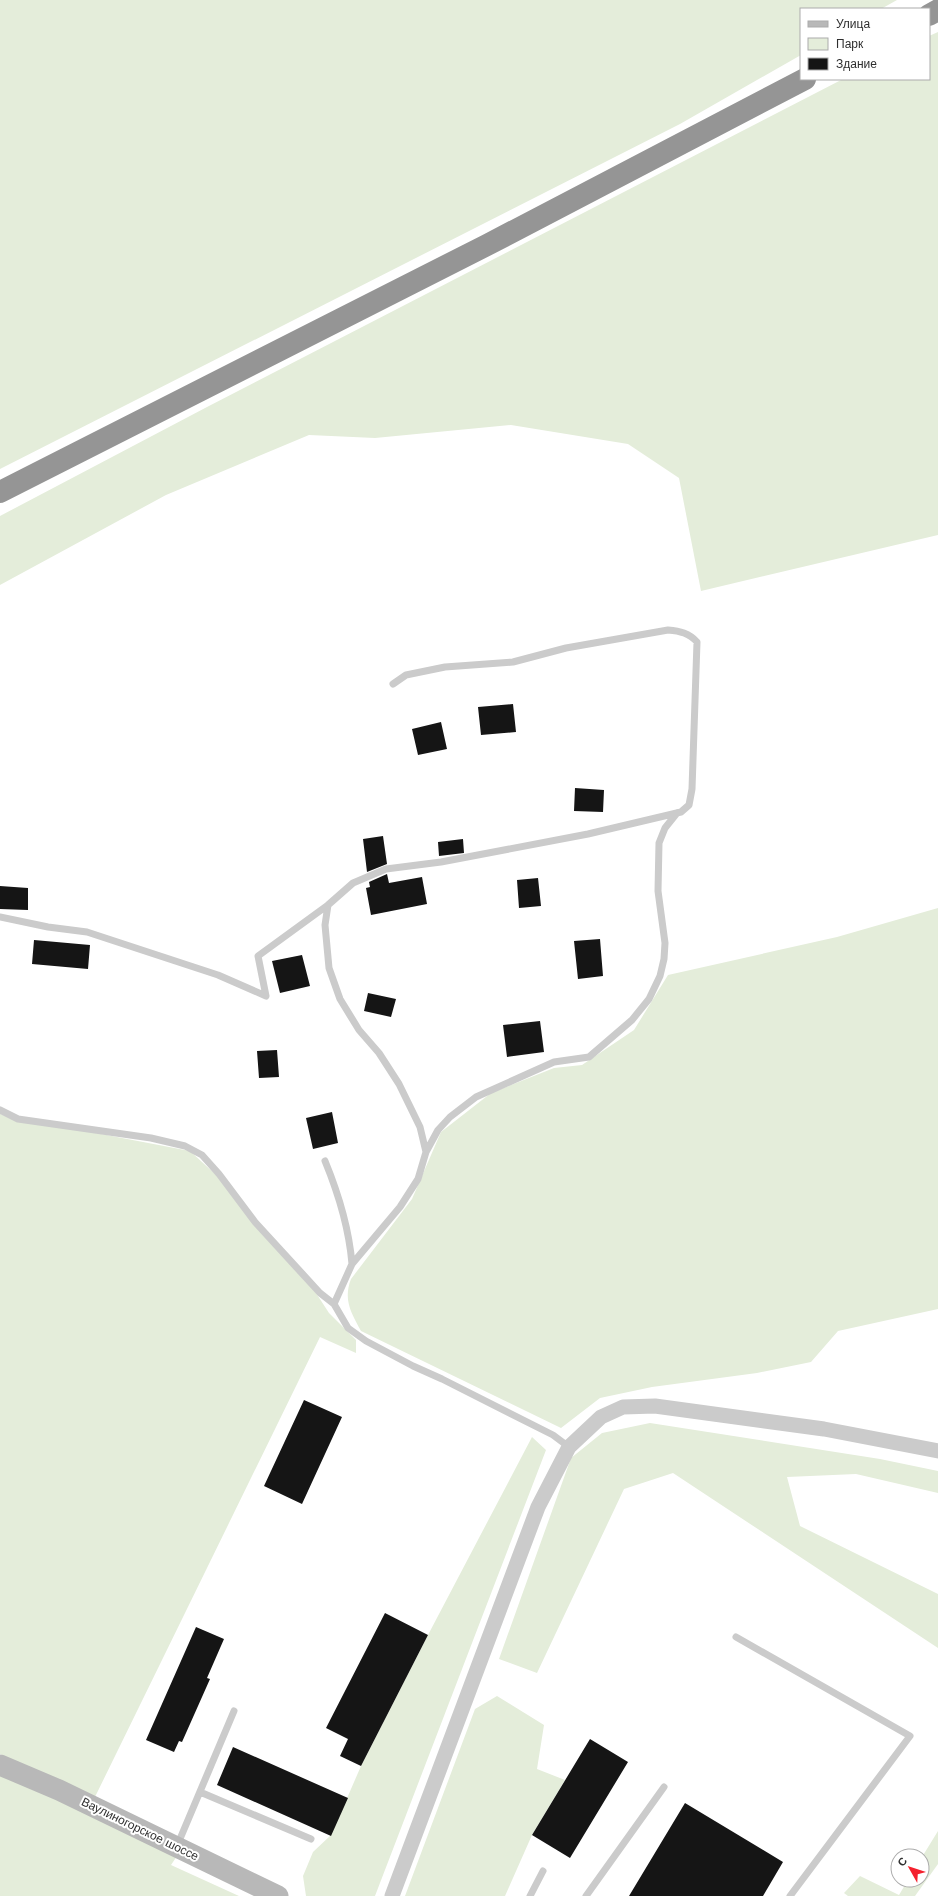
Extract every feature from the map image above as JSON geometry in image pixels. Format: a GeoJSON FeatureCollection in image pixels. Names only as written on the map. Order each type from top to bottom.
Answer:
{"type":"FeatureCollection","features":[{"type":"Feature","properties":{"kind":"highway"},"geometry":{"type":"LineString","coordinates":[[0,492],[494,241],[803,80]]}},
{"type":"Feature","properties":{"kind":"street"},"geometry":{"type":"LineString","coordinates":[[392,1896],[538,1507],[569,1447],[600,1417],[623,1407],[655,1406],[824,1429],[938,1451]]}},
{"type":"Feature","properties":{"kind":"street","name":"Ваулиногорское шоссе"},"geometry":{"type":"LineString","coordinates":[[0,1765],[59,1790],[278,1896]]}},
{"type":"Feature","properties":{"kind":"lane"},"geometry":{"type":"LineString","coordinates":[[0,918],[48,927],[87,932],[218,975],[266,996],[258,956],[328,905],[353,883],[386,869],[440,862],[588,834],[681,812],[689,805],[692,789],[697,642],[691,635],[679,631],[668,630],[566,648],[513,662],[445,667],[406,675],[393,684]]}},
{"type":"Feature","properties":{"kind":"lane"},"geometry":{"type":"LineString","coordinates":[[334,1304],[352,1264],[400,1207],[418,1178],[426,1152],[438,1130],[450,1117],[476,1097],[554,1062],[589,1057],[632,1020],[649,999],[660,976],[664,959],[665,943],[658,892],[659,843],[665,828],[677,813]]}},
{"type":"Feature","properties":{"kind":"lane"},"geometry":{"type":"LineString","coordinates":[[328,905],[325,925],[329,968],[340,999],[359,1030],[379,1053],[399,1084],[420,1127],[426,1152]]}},
{"type":"Feature","properties":{"kind":"lane"},"geometry":{"type":"LineString","coordinates":[[0,1110],[18,1119],[151,1138],[185,1146],[202,1155],[219,1174],[260,1228],[320,1293],[334,1304],[348,1328],[366,1341],[553,1435],[569,1447]]}},
{"type":"Feature","properties":{"kind":"lane"},"geometry":{"type":"LineString","coordinates":[[324,1161],[339,1195],[350,1244],[352,1264]]}},
{"type":"Feature","properties":{"kind":"lane"},"geometry":{"type":"LineString","coordinates":[[736,1637],[910,1736],[790,1896]]}},
{"type":"Feature","properties":{"kind":"lane"},"geometry":{"type":"LineString","coordinates":[[177,1846],[234,1711]]}},
{"type":"Feature","properties":{"kind":"lane"},"geometry":{"type":"LineString","coordinates":[[586,1896],[664,1786]]}},
{"type":"Feature","properties":{"kind":"lane"},"geometry":{"type":"LineString","coordinates":[[200,1792],[311,1839]]}},
{"type":"Feature","properties":{"kind":"lane"},"geometry":{"type":"LineString","coordinates":[[530,1896],[543,1870]]}},
{"type":"Feature","properties":{"kind":"green space"},"geometry":{"type":"Polygon","coordinates":[[[0,0],[897,0],[883,8],[800,8],[800,56],[680,124],[0,469],[0,0]]]}},
{"type":"Feature","properties":{"kind":"green space"},"geometry":{"type":"Polygon","coordinates":[[[938,32],[938,535],[701,591],[679,478],[628,444],[511,425],[375,438],[309,435],[166,495],[0,585],[0,516],[207,407],[841,80],[930,80],[930,36],[938,32]]]}},
{"type":"Feature","properties":{"kind":"green space"},"geometry":{"type":"Polygon","coordinates":[[[938,908],[938,1309],[838,1331],[811,1362],[757,1373],[652,1387],[600,1398],[561,1428],[361,1331],[349,1306],[348,1293],[351,1279],[412,1199],[441,1132],[491,1093],[554,1068],[582,1065],[634,1030],[668,975],[837,937],[938,908]]]}},
{"type":"Feature","properties":{"kind":"green space"},"geometry":{"type":"Polygon","coordinates":[[[0,1113],[2,1115],[190,1151],[215,1174],[316,1293],[329,1313],[356,1340],[356,1353],[320,1337],[94,1799],[0,1754],[0,1113]]]}},
{"type":"Feature","properties":{"kind":"green space"},"geometry":{"type":"Polygon","coordinates":[[[650,1423],[880,1459],[938,1471],[938,1493],[856,1474],[787,1477],[800,1526],[938,1594],[938,1648],[673,1473],[624,1489],[537,1673],[499,1659],[571,1458],[602,1433],[650,1423]]]}},
{"type":"Feature","properties":{"kind":"green space"},"geometry":{"type":"Polygon","coordinates":[[[532,1437],[546,1450],[375,1896],[306,1896],[303,1876],[313,1852],[331,1835],[361,1766],[532,1437]]]}},
{"type":"Feature","properties":{"kind":"green space"},"geometry":{"type":"Polygon","coordinates":[[[497,1696],[544,1725],[537,1769],[565,1780],[532,1835],[505,1896],[405,1896],[475,1709],[497,1696]]]}},
{"type":"Feature","properties":{"kind":"green space"},"geometry":{"type":"Polygon","coordinates":[[[0,1772],[179,1853],[171,1865],[239,1896],[0,1896],[0,1772]]]}},
{"type":"Feature","properties":{"kind":"green space"},"geometry":{"type":"Polygon","coordinates":[[[938,1831],[938,1864],[930,1875],[930,1848],[928,1848],[938,1831]]]}},
{"type":"Feature","properties":{"kind":"green space"},"geometry":{"type":"Polygon","coordinates":[[[860,1876],[899,1895],[903,1888],[921,1888],[915,1896],[848,1896],[844,1893],[860,1876]]]}},
{"type":"Feature","properties":{"kind":"building"},"geometry":{"type":"Polygon","coordinates":[[[513,704],[516,732],[481,735],[478,707],[513,704]]]}},
{"type":"Feature","properties":{"kind":"building"},"geometry":{"type":"Polygon","coordinates":[[[441,722],[447,749],[418,755],[412,729],[441,722]]]}},
{"type":"Feature","properties":{"kind":"building"},"geometry":{"type":"Polygon","coordinates":[[[575,788],[604,790],[603,812],[574,811],[575,788]]]}},
{"type":"Feature","properties":{"kind":"building"},"geometry":{"type":"Polygon","coordinates":[[[383,836],[387,864],[367,872],[363,839],[383,836]]]}},
{"type":"Feature","properties":{"kind":"building"},"geometry":{"type":"Polygon","coordinates":[[[463,839],[464,853],[439,856],[438,842],[463,839]]]}},
{"type":"Feature","properties":{"kind":"building"},"geometry":{"type":"Polygon","coordinates":[[[387,874],[389,883],[422,877],[427,904],[371,915],[366,888],[370,887],[369,882],[387,874]]]}},
{"type":"Feature","properties":{"kind":"building"},"geometry":{"type":"Polygon","coordinates":[[[538,878],[541,906],[519,908],[517,880],[538,878]]]}},
{"type":"Feature","properties":{"kind":"building"},"geometry":{"type":"Polygon","coordinates":[[[0,886],[28,888],[28,910],[0,909],[0,886]]]}},
{"type":"Feature","properties":{"kind":"building"},"geometry":{"type":"Polygon","coordinates":[[[600,939],[603,976],[578,979],[574,941],[600,939]]]}},
{"type":"Feature","properties":{"kind":"building"},"geometry":{"type":"Polygon","coordinates":[[[34,940],[90,945],[88,969],[32,964],[34,940]]]}},
{"type":"Feature","properties":{"kind":"building"},"geometry":{"type":"Polygon","coordinates":[[[302,955],[310,986],[280,993],[272,961],[302,955]]]}},
{"type":"Feature","properties":{"kind":"building"},"geometry":{"type":"Polygon","coordinates":[[[368,993],[396,999],[391,1017],[364,1011],[368,993]]]}},
{"type":"Feature","properties":{"kind":"building"},"geometry":{"type":"Polygon","coordinates":[[[540,1021],[544,1052],[507,1057],[503,1025],[540,1021]]]}},
{"type":"Feature","properties":{"kind":"building"},"geometry":{"type":"Polygon","coordinates":[[[277,1050],[279,1077],[259,1078],[257,1051],[277,1050]]]}},
{"type":"Feature","properties":{"kind":"building"},"geometry":{"type":"Polygon","coordinates":[[[332,1112],[338,1143],[313,1149],[306,1118],[332,1112]]]}},
{"type":"Feature","properties":{"kind":"building"},"geometry":{"type":"Polygon","coordinates":[[[304,1400],[342,1417],[302,1504],[264,1486],[304,1400]]]}},
{"type":"Feature","properties":{"kind":"building"},"geometry":{"type":"Polygon","coordinates":[[[385,1613],[428,1635],[361,1766],[340,1756],[348,1739],[326,1728],[385,1613]]]}},
{"type":"Feature","properties":{"kind":"building"},"geometry":{"type":"Polygon","coordinates":[[[196,1627],[224,1639],[207,1678],[210,1679],[182,1742],[179,1741],[174,1752],[146,1740],[196,1627]]]}},
{"type":"Feature","properties":{"kind":"building"},"geometry":{"type":"Polygon","coordinates":[[[590,1739],[628,1762],[570,1858],[532,1835],[590,1739]]]}},
{"type":"Feature","properties":{"kind":"building"},"geometry":{"type":"Polygon","coordinates":[[[233,1747],[348,1798],[331,1836],[217,1785],[233,1747]]]}},
{"type":"Feature","properties":{"kind":"building"},"geometry":{"type":"Polygon","coordinates":[[[685,1803],[783,1862],[763,1896],[629,1896],[685,1803]]]}}]}
